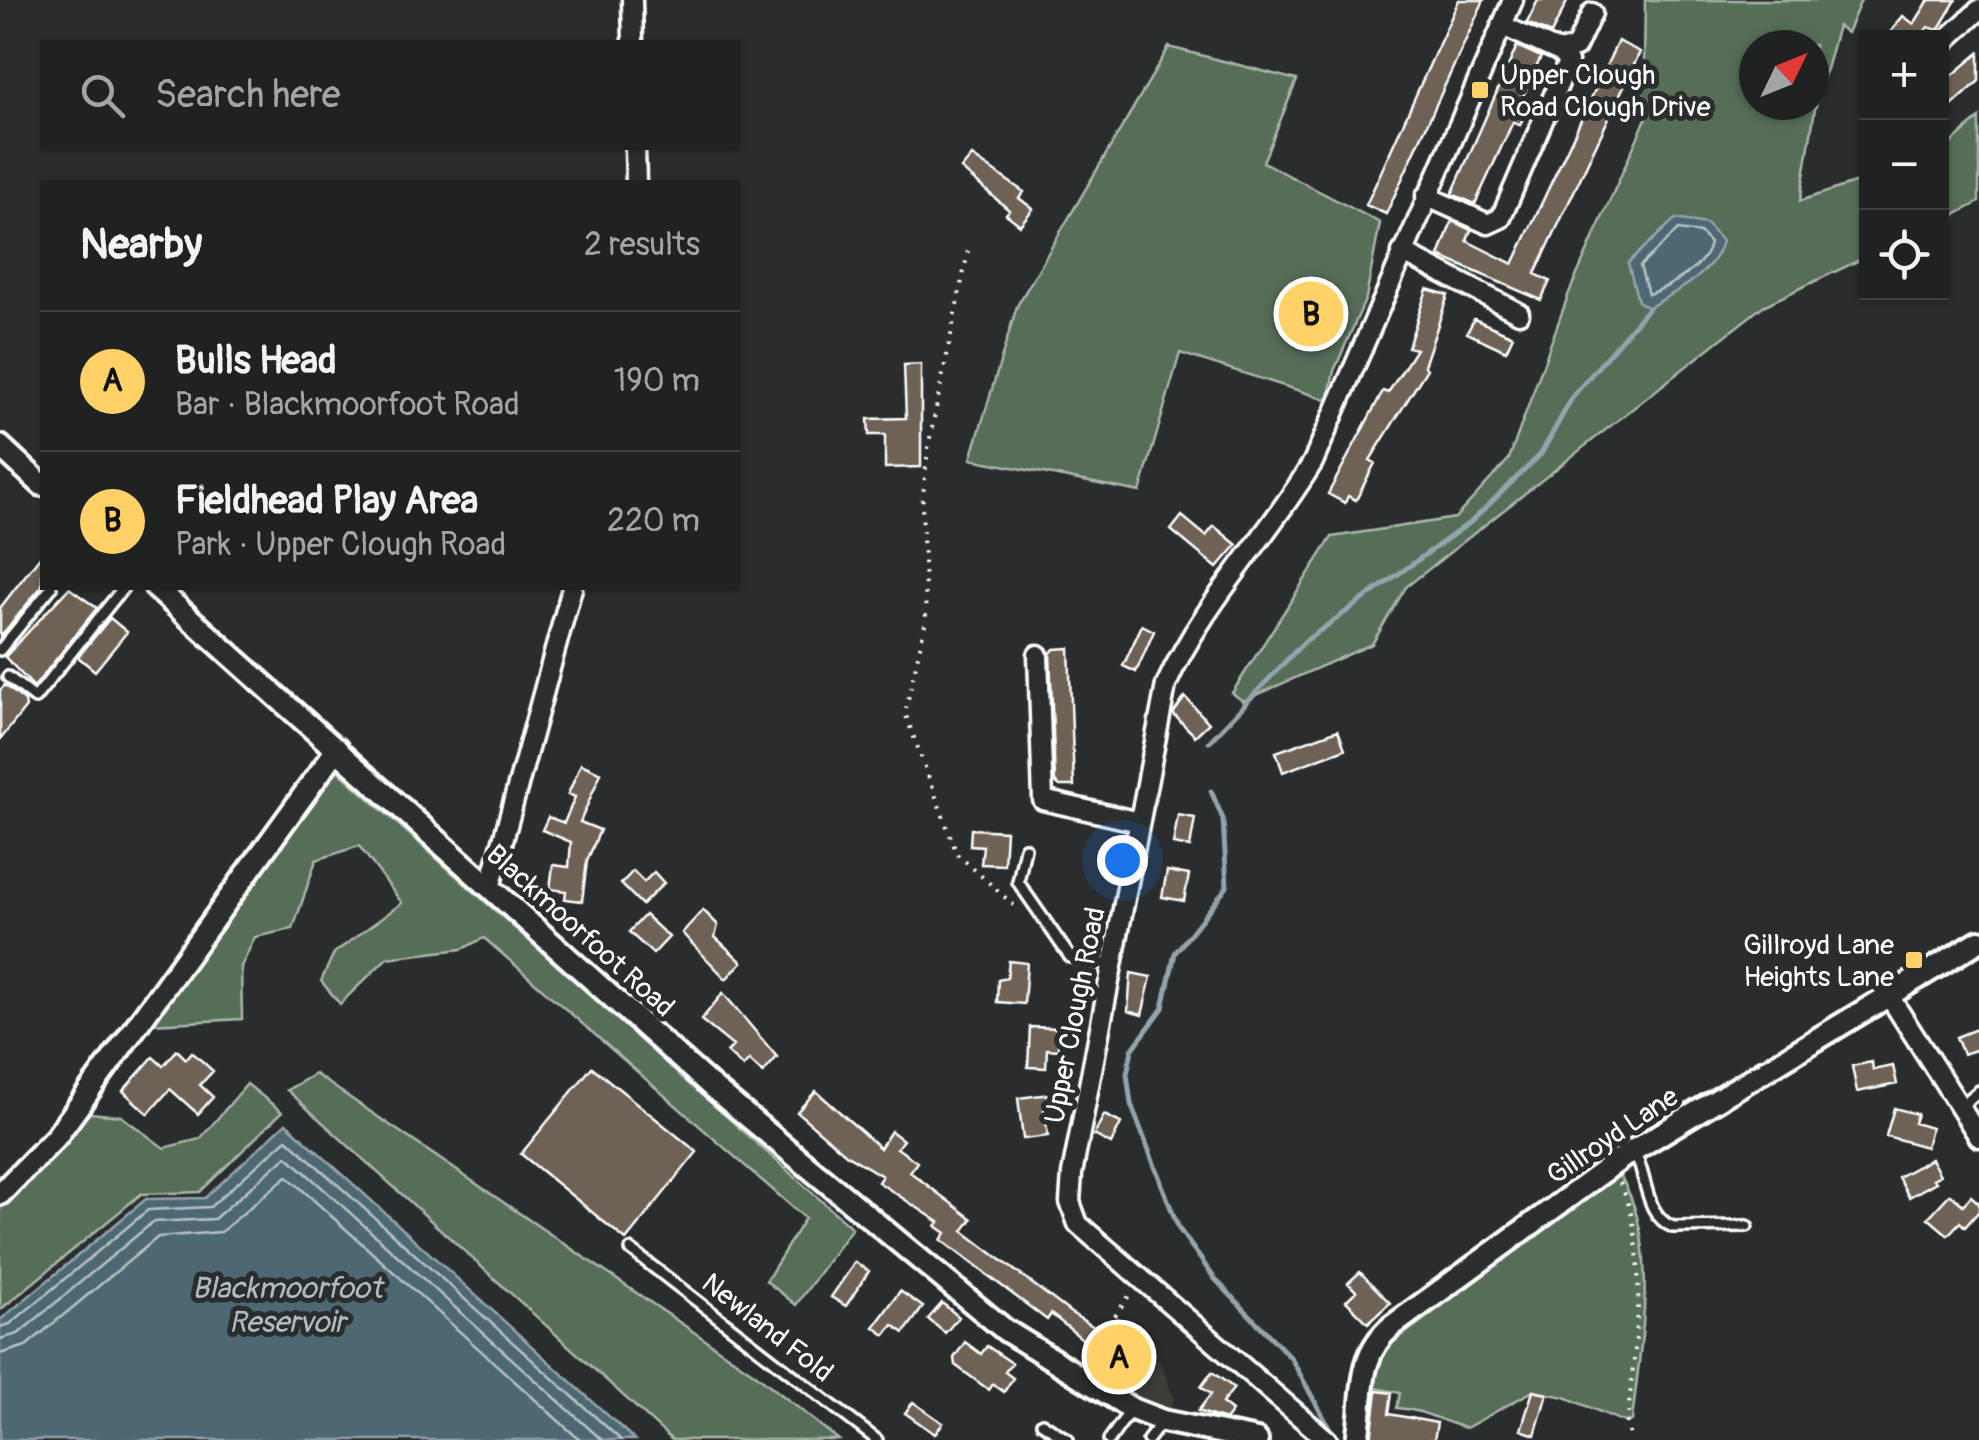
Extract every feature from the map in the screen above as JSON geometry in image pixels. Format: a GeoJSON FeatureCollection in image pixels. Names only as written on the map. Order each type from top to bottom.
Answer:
{"type":"FeatureCollection","features":[{"type":"Feature","properties":{"kind":"street"},"geometry":{"type":"LineString","coordinates":[[632,0],[633,40]]}},
{"type":"Feature","properties":{"kind":"street","name":"Upper Clough Road"},"geometry":{"type":"LineString","coordinates":[[1327,1440],[1078,1224],[1070,1202],[1166,685],[1185,643],[1286,506],[1313,462],[1513,0]]}},
{"type":"Feature","properties":{"kind":"street"},"geometry":{"type":"LineString","coordinates":[[1949,38],[1979,10]]}},
{"type":"Feature","properties":{"kind":"street"},"geometry":{"type":"LineString","coordinates":[[1560,52],[1576,47],[1592,12]]}},
{"type":"Feature","properties":{"kind":"street"},"geometry":{"type":"LineString","coordinates":[[1426,196],[1488,224],[1501,218],[1568,62],[1560,52],[1502,26]]}},
{"type":"Feature","properties":{"kind":"street"},"geometry":{"type":"LineString","coordinates":[[635,150],[636,180]]}},
{"type":"Feature","properties":{"kind":"street"},"geometry":{"type":"LineString","coordinates":[[1402,252],[1519,312]]}},
{"type":"Feature","properties":{"kind":"street"},"geometry":{"type":"LineString","coordinates":[[0,446],[40,483]]}},
{"type":"Feature","properties":{"kind":"street","name":"Blackmoorfoot Road"},"geometry":{"type":"LineString","coordinates":[[158,590],[491,884],[711,1086],[1005,1330],[1132,1408],[1163,1421],[1257,1440]]}},
{"type":"Feature","properties":{"kind":"street"},"geometry":{"type":"LineString","coordinates":[[491,884],[571,590]]}},
{"type":"Feature","properties":{"kind":"street"},"geometry":{"type":"LineString","coordinates":[[1038,655],[1043,800],[1140,822]]}},
{"type":"Feature","properties":{"kind":"street"},"geometry":{"type":"LineString","coordinates":[[0,1194],[56,1136],[337,749]]}},
{"type":"Feature","properties":{"kind":"street","name":"Gillroyd Lane"},"geometry":{"type":"LineString","coordinates":[[1356,1440],[1366,1360],[1377,1339],[1634,1150],[1979,941]]}},
{"type":"Feature","properties":{"kind":"street"},"geometry":{"type":"LineString","coordinates":[[1889,996],[1979,1137]]}},
{"type":"Feature","properties":{"kind":"lane"},"geometry":{"type":"LineString","coordinates":[[0,650],[49,590]]}},
{"type":"Feature","properties":{"kind":"lane"},"geometry":{"type":"LineString","coordinates":[[8,677],[35,698],[121,590]]}},
{"type":"Feature","properties":{"kind":"lane"},"geometry":{"type":"LineString","coordinates":[[1025,848],[1018,882],[1028,901],[1070,956],[1112,965]]}},
{"type":"Feature","properties":{"kind":"lane"},"geometry":{"type":"LineString","coordinates":[[1959,1108],[1979,1091]]}},
{"type":"Feature","properties":{"kind":"lane"},"geometry":{"type":"LineString","coordinates":[[1634,1150],[1645,1173],[1653,1212],[1662,1222],[1673,1226],[1748,1226]]}},
{"type":"Feature","properties":{"kind":"lane","name":"Newland Fold"},"geometry":{"type":"LineString","coordinates":[[631,1250],[876,1440]]}},
{"type":"Feature","properties":{"kind":"lane"},"geometry":{"type":"LineString","coordinates":[[1109,1440],[1132,1408]]}},
{"type":"Feature","properties":{"kind":"lane"},"geometry":{"type":"LineString","coordinates":[[1148,1440],[1163,1421]]}},
{"type":"Feature","properties":{"kind":"lane"},"geometry":{"type":"LineString","coordinates":[[1042,1423],[1068,1440]]}},
{"type":"Feature","properties":{"kind":"path"},"geometry":{"type":"LineString","coordinates":[[968,251],[928,448],[922,506],[926,620],[905,713],[957,854],[1025,915]]}},
{"type":"Feature","properties":{"kind":"path"},"geometry":{"type":"LineString","coordinates":[[1612,1166],[1626,1194],[1633,1229],[1638,1313],[1627,1423],[1631,1440]]}},
{"type":"Feature","properties":{"kind":"path"},"geometry":{"type":"LineString","coordinates":[[1074,1375],[1140,1279]]}},
{"type":"Feature","properties":{"kind":"shaded area"},"geometry":{"type":"Polygon","coordinates":[[[1105,1321],[1161,1363],[1174,1399],[1168,1412],[1077,1364],[1105,1321]]]}},
{"type":"Feature","properties":{"kind":"green space"},"geometry":{"type":"Polygon","coordinates":[[[1645,0],[1861,0],[1847,33],[1838,26],[1829,58],[1829,30],[1739,30],[1739,120],[1813,120],[1800,201],[1859,181],[1859,260],[1763,306],[1406,587],[1372,644],[1243,701],[1232,693],[1332,537],[1455,518],[1509,459],[1569,293],[1648,114],[1638,104],[1644,63],[1645,0]]]}},
{"type":"Feature","properties":{"kind":"green space"},"geometry":{"type":"Polygon","coordinates":[[[1169,47],[1297,80],[1263,162],[1380,223],[1366,298],[1334,371],[1328,400],[1180,353],[1140,492],[971,459],[1017,306],[1169,47]]]}},
{"type":"Feature","properties":{"kind":"green space"},"geometry":{"type":"Polygon","coordinates":[[[1979,118],[1979,202],[1949,218],[1949,210],[1949,146],[1979,118]]]}},
{"type":"Feature","properties":{"kind":"green space"},"geometry":{"type":"Polygon","coordinates":[[[337,770],[852,1228],[796,1305],[766,1281],[805,1218],[484,938],[462,949],[387,958],[340,1004],[321,981],[334,953],[402,903],[359,846],[316,860],[293,929],[255,937],[241,967],[242,1019],[150,1024],[337,770]]]}},
{"type":"Feature","properties":{"kind":"green space"},"geometry":{"type":"Polygon","coordinates":[[[315,1074],[754,1373],[839,1440],[672,1440],[287,1090],[315,1074]]]}},
{"type":"Feature","properties":{"kind":"green space"},"geometry":{"type":"Polygon","coordinates":[[[247,1084],[282,1112],[200,1192],[141,1194],[0,1310],[0,1204],[90,1113],[121,1116],[164,1148],[200,1139],[247,1084]]]}},
{"type":"Feature","properties":{"kind":"green space"},"geometry":{"type":"Polygon","coordinates":[[[1619,1174],[1632,1201],[1644,1262],[1643,1327],[1632,1421],[1624,1422],[1565,1397],[1533,1391],[1466,1428],[1397,1408],[1400,1393],[1371,1387],[1379,1353],[1619,1174]]]}},
{"type":"Feature","properties":{"kind":"water"},"geometry":{"type":"Polygon","coordinates":[[[1675,219],[1706,224],[1722,241],[1702,273],[1648,308],[1638,301],[1628,263],[1675,219]]]}},
{"type":"Feature","properties":{"kind":"water","name":"Blackmoorfoot Reservoir"},"geometry":{"type":"Polygon","coordinates":[[[286,1123],[635,1440],[0,1440],[0,1320],[146,1199],[205,1198],[286,1123]]]}},
{"type":"Feature","properties":{"kind":"building"},"geometry":{"type":"Polygon","coordinates":[[[1459,0],[1484,0],[1386,214],[1366,205],[1459,0]]]}},
{"type":"Feature","properties":{"kind":"building"},"geometry":{"type":"Polygon","coordinates":[[[1538,0],[1568,0],[1551,34],[1527,23],[1538,0]]]}},
{"type":"Feature","properties":{"kind":"building"},"geometry":{"type":"Polygon","coordinates":[[[1929,0],[1956,0],[1938,30],[1892,30],[1903,16],[1914,24],[1929,0]]]}},
{"type":"Feature","properties":{"kind":"building"},"geometry":{"type":"Polygon","coordinates":[[[1618,41],[1640,52],[1535,274],[1550,281],[1541,300],[1439,256],[1452,221],[1471,230],[1467,241],[1513,264],[1618,41]]]}},
{"type":"Feature","properties":{"kind":"building"},"geometry":{"type":"Polygon","coordinates":[[[1517,46],[1541,57],[1517,109],[1525,113],[1520,125],[1513,122],[1475,204],[1452,194],[1517,46]]]}},
{"type":"Feature","properties":{"kind":"building"},"geometry":{"type":"Polygon","coordinates":[[[1979,53],[1979,81],[1952,106],[1949,78],[1979,53]]]}},
{"type":"Feature","properties":{"kind":"building"},"geometry":{"type":"Polygon","coordinates":[[[972,156],[1024,192],[1019,198],[1033,209],[1020,225],[1006,214],[1009,210],[961,169],[972,156]]]}},
{"type":"Feature","properties":{"kind":"building"},"geometry":{"type":"Polygon","coordinates":[[[1427,289],[1448,295],[1424,366],[1427,369],[1370,460],[1375,463],[1356,500],[1348,496],[1345,503],[1328,494],[1383,391],[1388,393],[1416,349],[1408,347],[1427,289]]]}},
{"type":"Feature","properties":{"kind":"building"},"geometry":{"type":"Polygon","coordinates":[[[1474,319],[1513,336],[1506,351],[1467,333],[1474,319]]]}},
{"type":"Feature","properties":{"kind":"building"},"geometry":{"type":"Polygon","coordinates":[[[921,364],[921,467],[885,468],[885,435],[869,435],[868,419],[906,418],[904,365],[921,364]]]}},
{"type":"Feature","properties":{"kind":"building"},"geometry":{"type":"Polygon","coordinates":[[[1182,516],[1206,536],[1214,526],[1237,545],[1217,568],[1171,530],[1182,516]]]}},
{"type":"Feature","properties":{"kind":"building"},"geometry":{"type":"Polygon","coordinates":[[[40,557],[40,588],[0,637],[0,608],[40,557]]]}},
{"type":"Feature","properties":{"kind":"building"},"geometry":{"type":"Polygon","coordinates":[[[67,590],[97,608],[34,687],[5,657],[67,590]]]}},
{"type":"Feature","properties":{"kind":"building"},"geometry":{"type":"Polygon","coordinates":[[[110,618],[127,632],[95,671],[78,657],[110,618]]]}},
{"type":"Feature","properties":{"kind":"building"},"geometry":{"type":"Polygon","coordinates":[[[1142,625],[1154,631],[1136,672],[1123,666],[1142,625]]]}},
{"type":"Feature","properties":{"kind":"building"},"geometry":{"type":"Polygon","coordinates":[[[1069,648],[1074,786],[1060,786],[1055,782],[1050,654],[1054,649],[1069,648]]]}},
{"type":"Feature","properties":{"kind":"building"},"geometry":{"type":"Polygon","coordinates":[[[5,685],[25,701],[26,707],[0,740],[0,690],[5,685]]]}},
{"type":"Feature","properties":{"kind":"building"},"geometry":{"type":"Polygon","coordinates":[[[1185,697],[1209,723],[1195,736],[1173,714],[1185,697]]]}},
{"type":"Feature","properties":{"kind":"building"},"geometry":{"type":"Polygon","coordinates":[[[1338,730],[1345,749],[1283,772],[1276,752],[1338,730]]]}},
{"type":"Feature","properties":{"kind":"building"},"geometry":{"type":"Polygon","coordinates":[[[581,764],[601,773],[580,822],[600,830],[587,861],[582,901],[565,899],[566,891],[550,889],[553,865],[569,867],[571,842],[542,830],[548,817],[564,823],[575,797],[568,794],[581,764]]]}},
{"type":"Feature","properties":{"kind":"building"},"geometry":{"type":"Polygon","coordinates":[[[1178,815],[1195,818],[1190,847],[1173,844],[1178,815]]]}},
{"type":"Feature","properties":{"kind":"building"},"geometry":{"type":"Polygon","coordinates":[[[971,829],[1006,831],[1004,865],[981,864],[983,846],[970,845],[971,829]]]}},
{"type":"Feature","properties":{"kind":"building"},"geometry":{"type":"Polygon","coordinates":[[[633,871],[644,882],[654,872],[664,883],[642,905],[621,884],[633,871]]]}},
{"type":"Feature","properties":{"kind":"building"},"geometry":{"type":"Polygon","coordinates":[[[1167,871],[1189,875],[1184,901],[1162,897],[1167,871]]]}},
{"type":"Feature","properties":{"kind":"building"},"geometry":{"type":"Polygon","coordinates":[[[703,910],[718,925],[715,937],[742,962],[726,979],[682,933],[703,910]]]}},
{"type":"Feature","properties":{"kind":"building"},"geometry":{"type":"Polygon","coordinates":[[[645,915],[669,937],[653,954],[629,932],[645,915]]]}},
{"type":"Feature","properties":{"kind":"building"},"geometry":{"type":"Polygon","coordinates":[[[1009,961],[1027,963],[1024,1004],[997,1002],[998,980],[1007,978],[1009,961]]]}},
{"type":"Feature","properties":{"kind":"building"},"geometry":{"type":"Polygon","coordinates":[[[1131,973],[1151,977],[1142,1015],[1128,1011],[1131,973]]]}},
{"type":"Feature","properties":{"kind":"building"},"geometry":{"type":"Polygon","coordinates":[[[723,993],[777,1057],[763,1073],[749,1060],[743,1067],[727,1052],[733,1046],[701,1020],[723,993]]]}},
{"type":"Feature","properties":{"kind":"building"},"geometry":{"type":"Polygon","coordinates":[[[1030,1027],[1059,1028],[1058,1050],[1047,1049],[1046,1068],[1028,1067],[1030,1027]]]}},
{"type":"Feature","properties":{"kind":"building"},"geometry":{"type":"Polygon","coordinates":[[[1979,1028],[1979,1049],[1963,1054],[1956,1037],[1979,1028]]]}},
{"type":"Feature","properties":{"kind":"building"},"geometry":{"type":"Polygon","coordinates":[[[177,1050],[186,1059],[192,1052],[213,1071],[200,1085],[213,1097],[198,1114],[170,1089],[148,1114],[123,1091],[153,1057],[163,1066],[177,1050]]]}},
{"type":"Feature","properties":{"kind":"building"},"geometry":{"type":"Polygon","coordinates":[[[1872,1062],[1873,1070],[1893,1066],[1897,1084],[1857,1092],[1852,1066],[1872,1062]]]}},
{"type":"Feature","properties":{"kind":"building"},"geometry":{"type":"Polygon","coordinates":[[[592,1067],[697,1152],[626,1240],[521,1154],[592,1067]]]}},
{"type":"Feature","properties":{"kind":"building"},"geometry":{"type":"Polygon","coordinates":[[[816,1091],[880,1148],[891,1131],[903,1140],[897,1148],[917,1162],[910,1172],[972,1219],[963,1231],[1071,1313],[1147,1359],[1131,1383],[1090,1356],[1095,1349],[1051,1314],[1047,1320],[941,1240],[946,1233],[936,1226],[939,1222],[878,1182],[882,1176],[847,1155],[797,1112],[816,1091]]]}},
{"type":"Feature","properties":{"kind":"building"},"geometry":{"type":"Polygon","coordinates":[[[1050,1094],[1051,1109],[1044,1110],[1048,1136],[1023,1139],[1018,1098],[1050,1094]]]}},
{"type":"Feature","properties":{"kind":"building"},"geometry":{"type":"Polygon","coordinates":[[[1894,1108],[1917,1114],[1914,1123],[1931,1128],[1926,1147],[1886,1136],[1894,1108]]]}},
{"type":"Feature","properties":{"kind":"building"},"geometry":{"type":"Polygon","coordinates":[[[1104,1115],[1121,1123],[1111,1144],[1094,1135],[1104,1115]]]}},
{"type":"Feature","properties":{"kind":"building"},"geometry":{"type":"Polygon","coordinates":[[[1931,1159],[1940,1175],[1933,1179],[1936,1182],[1909,1197],[1898,1177],[1931,1159]]]}},
{"type":"Feature","properties":{"kind":"building"},"geometry":{"type":"Polygon","coordinates":[[[1950,1194],[1963,1205],[1971,1196],[1979,1203],[1979,1211],[1965,1227],[1960,1222],[1948,1235],[1928,1218],[1950,1194]]]}},
{"type":"Feature","properties":{"kind":"building"},"geometry":{"type":"Polygon","coordinates":[[[855,1262],[869,1271],[846,1306],[831,1297],[855,1262]]]}},
{"type":"Feature","properties":{"kind":"building"},"geometry":{"type":"Polygon","coordinates":[[[1360,1272],[1390,1303],[1368,1323],[1346,1301],[1356,1291],[1348,1283],[1360,1272]]]}},
{"type":"Feature","properties":{"kind":"building"},"geometry":{"type":"Polygon","coordinates":[[[900,1291],[923,1307],[904,1333],[893,1325],[885,1335],[874,1327],[900,1291]]]}},
{"type":"Feature","properties":{"kind":"building"},"geometry":{"type":"Polygon","coordinates":[[[942,1303],[959,1317],[945,1333],[928,1319],[942,1303]]]}},
{"type":"Feature","properties":{"kind":"building"},"geometry":{"type":"Polygon","coordinates":[[[965,1342],[981,1354],[987,1346],[1012,1363],[1005,1372],[1013,1378],[1004,1392],[993,1384],[989,1390],[955,1365],[954,1358],[965,1342]]]}},
{"type":"Feature","properties":{"kind":"building"},"geometry":{"type":"Polygon","coordinates":[[[1212,1372],[1234,1388],[1222,1403],[1232,1411],[1225,1420],[1198,1411],[1211,1394],[1201,1387],[1212,1372]]]}},
{"type":"Feature","properties":{"kind":"building"},"geometry":{"type":"Polygon","coordinates":[[[1377,1391],[1392,1393],[1389,1414],[1437,1423],[1434,1440],[1371,1440],[1377,1391]]]}},
{"type":"Feature","properties":{"kind":"building"},"geometry":{"type":"Polygon","coordinates":[[[1533,1391],[1547,1394],[1535,1435],[1521,1430],[1533,1391]]]}},
{"type":"Feature","properties":{"kind":"building"},"geometry":{"type":"Polygon","coordinates":[[[913,1402],[943,1423],[935,1434],[905,1413],[913,1402]]]}},
{"type":"Feature","properties":{"kind":"waterway"},"geometry":{"type":"LineString","coordinates":[[1209,742],[1304,642],[1472,521],[1541,454],[1573,396],[1648,308]]}},
{"type":"Feature","properties":{"kind":"waterway"},"geometry":{"type":"LineString","coordinates":[[1211,791],[1223,819],[1227,887],[1175,953],[1163,1008],[1132,1050],[1127,1074],[1131,1104],[1179,1229],[1215,1279],[1291,1358],[1336,1440]]}},
{"type":"Feature","properties":{"kind":"place","name":"Upper Clough Road Clough Drive"},"geometry":{"type":"Point","coordinates":[1480,90]}},
{"type":"Feature","properties":{"kind":"place","name":"Fieldhead Play Area"},"geometry":{"type":"Point","coordinates":[1311,314]}},
{"type":"Feature","properties":{"kind":"place","name":"Gillroyd Lane Heights Lane"},"geometry":{"type":"Point","coordinates":[1914,960]}},
{"type":"Feature","properties":{"kind":"place","name":"Bulls Head"},"geometry":{"type":"Point","coordinates":[1119,1357]}}]}
